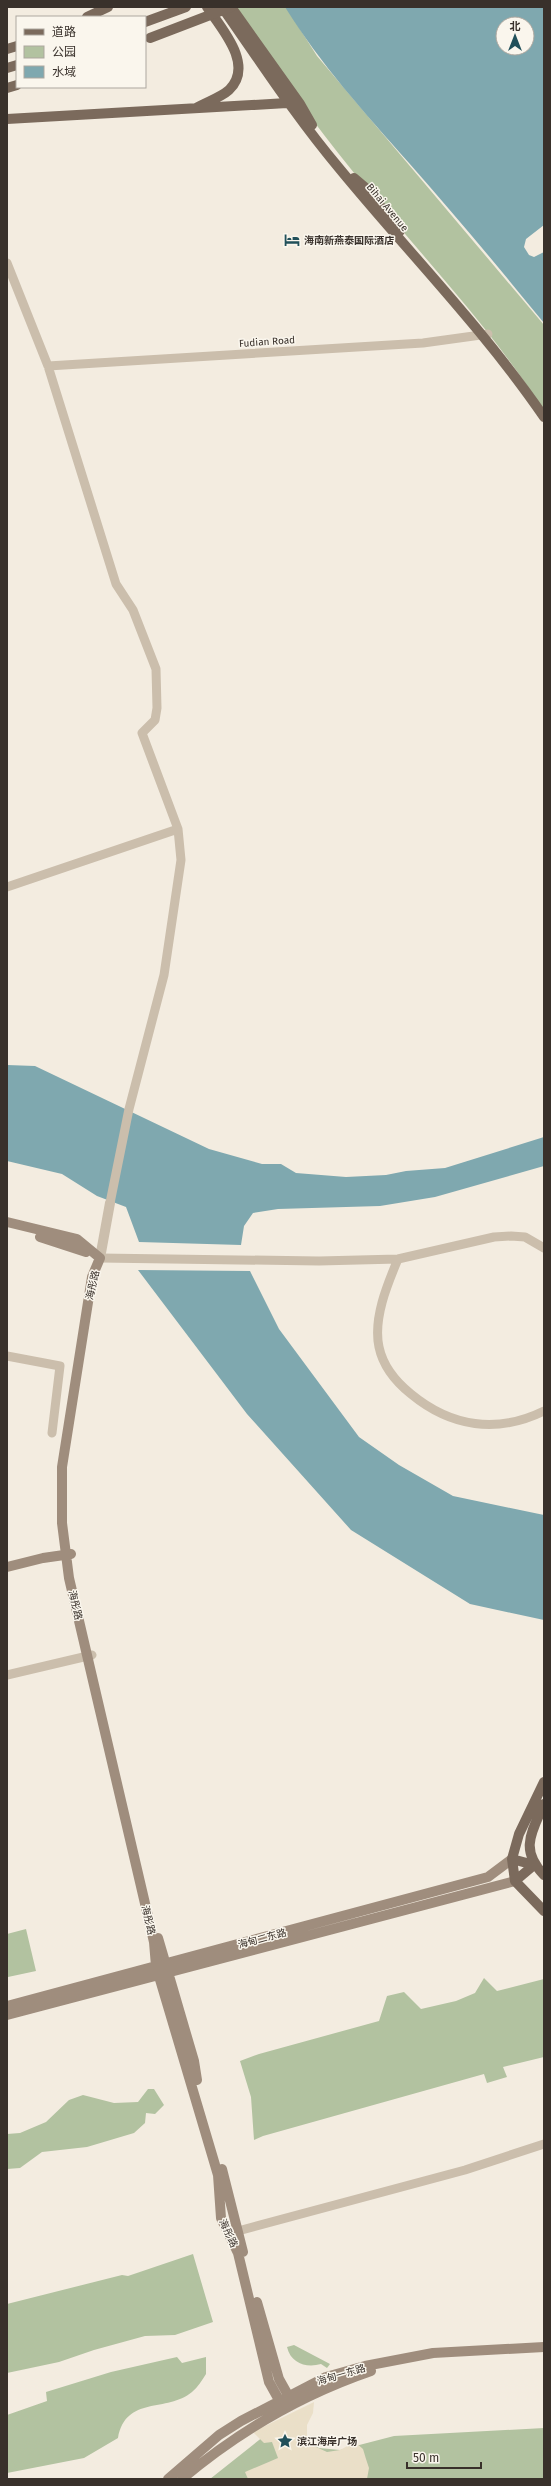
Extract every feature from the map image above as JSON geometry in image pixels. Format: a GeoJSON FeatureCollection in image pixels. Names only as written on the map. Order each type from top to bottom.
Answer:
{"type":"FeatureCollection","features":[{"type":"Feature","properties":{"kind":"main road"},"geometry":{"type":"LineString","coordinates":[[90,16],[108,7]]}},
{"type":"Feature","properties":{"kind":"main road"},"geometry":{"type":"LineString","coordinates":[[146,22],[186,7]]}},
{"type":"Feature","properties":{"kind":"main road"},"geometry":{"type":"LineString","coordinates":[[192,110],[224,93],[236,78],[238,60],[234,48],[207,7]]}},
{"type":"Feature","properties":{"kind":"main road","name":"Bihai Avenue"},"geometry":{"type":"LineString","coordinates":[[222,7],[288,104],[338,167],[519,372],[544,407]]}},
{"type":"Feature","properties":{"kind":"main road"},"geometry":{"type":"LineString","coordinates":[[148,39],[231,7]]}},
{"type":"Feature","properties":{"kind":"main road","name":"Bihai Avenue"},"geometry":{"type":"LineString","coordinates":[[231,7],[333,153],[357,182],[367,189],[484,334],[544,417]]}},
{"type":"Feature","properties":{"kind":"main road"},"geometry":{"type":"LineString","coordinates":[[7,118],[192,110],[288,104]]}},
{"type":"Feature","properties":{"kind":"main road"},"geometry":{"type":"LineString","coordinates":[[7,1222],[77,1239],[100,1258]]}},
{"type":"Feature","properties":{"kind":"main road"},"geometry":{"type":"LineString","coordinates":[[7,1229],[75,1246],[100,1258]]}},
{"type":"Feature","properties":{"kind":"main road","name":"海彤路"},"geometry":{"type":"LineString","coordinates":[[100,1258],[92,1277],[64,1455],[62,1523],[90,1656],[159,1941],[162,1969],[218,2175],[221,2218],[238,2253],[269,2382],[286,2402]]}},
{"type":"Feature","properties":{"kind":"main road"},"geometry":{"type":"LineString","coordinates":[[7,1562],[68,1552]]}},
{"type":"Feature","properties":{"kind":"main road"},"geometry":{"type":"LineString","coordinates":[[7,1567],[68,1552]]}},
{"type":"Feature","properties":{"kind":"main road"},"geometry":{"type":"LineString","coordinates":[[544,1782],[519,1834],[512,1859],[515,1881],[544,1911]]}},
{"type":"Feature","properties":{"kind":"main road"},"geometry":{"type":"LineString","coordinates":[[534,1865],[528,1839],[544,1804]]}},
{"type":"Feature","properties":{"kind":"main road"},"geometry":{"type":"LineString","coordinates":[[512,1859],[534,1865],[544,1875]]}},
{"type":"Feature","properties":{"kind":"main road","name":"海甸二东路"},"geometry":{"type":"LineString","coordinates":[[7,2015],[162,1969],[488,1877],[512,1859]]}},
{"type":"Feature","properties":{"kind":"main road"},"geometry":{"type":"LineString","coordinates":[[515,1881],[534,1865]]}},
{"type":"Feature","properties":{"kind":"main road","name":"海甸二东路"},"geometry":{"type":"LineString","coordinates":[[7,2006],[515,1881]]}},
{"type":"Feature","properties":{"kind":"main road","name":"海彤路"},"geometry":{"type":"LineString","coordinates":[[162,1969],[286,2402]]}},
{"type":"Feature","properties":{"kind":"main road","name":"海甸一东路"},"geometry":{"type":"LineString","coordinates":[[182,2479],[231,2440],[286,2402],[326,2377],[398,2359],[440,2352],[544,2347]]}},
{"type":"Feature","properties":{"kind":"main road","name":"海甸一东路"},"geometry":{"type":"LineString","coordinates":[[168,2479],[219,2436],[254,2412],[343,2381],[403,2364],[435,2358],[544,2353]]}},
{"type":"Feature","properties":{"kind":"street"},"geometry":{"type":"LineString","coordinates":[[7,263],[48,366],[116,584],[133,610],[156,669],[157,708],[155,720],[142,733],[178,829],[181,860],[164,975],[129,1109],[100,1258],[319,1261],[386,1258],[398,1259],[494,1237],[525,1237],[542,1243]]}},
{"type":"Feature","properties":{"kind":"street","name":"Fudian Road"},"geometry":{"type":"LineString","coordinates":[[48,366],[423,343],[484,334]]}},
{"type":"Feature","properties":{"kind":"street"},"geometry":{"type":"LineString","coordinates":[[7,886],[178,829]]}},
{"type":"Feature","properties":{"kind":"street"},"geometry":{"type":"LineString","coordinates":[[386,1258],[391,1276]]}},
{"type":"Feature","properties":{"kind":"street"},"geometry":{"type":"LineString","coordinates":[[398,1259],[391,1276],[377,1324],[379,1347],[386,1368],[403,1388],[428,1408],[454,1420],[486,1425],[510,1423],[526,1420],[544,1411]]}},
{"type":"Feature","properties":{"kind":"street"},"geometry":{"type":"LineString","coordinates":[[7,1356],[60,1366],[52,1433]]}},
{"type":"Feature","properties":{"kind":"street"},"geometry":{"type":"LineString","coordinates":[[7,1675],[90,1656]]}},
{"type":"Feature","properties":{"kind":"street"},"geometry":{"type":"LineString","coordinates":[[238,2231],[465,2170],[544,2144]]}},
{"type":"Feature","properties":{"kind":"green space"},"geometry":{"type":"Polygon","coordinates":[[[231,7],[286,7],[317,56],[544,325],[544,411],[504,353],[460,298],[369,191],[315,123],[231,7]]]}},
{"type":"Feature","properties":{"kind":"green space"},"geometry":{"type":"Polygon","coordinates":[[[26,1929],[36,1971],[8,1977],[7,1934],[26,1929]]]}},
{"type":"Feature","properties":{"kind":"green space"},"geometry":{"type":"Polygon","coordinates":[[[484,1978],[497,1991],[544,1979],[544,2057],[503,2067],[507,2077],[487,2083],[484,2074],[263,2136],[254,2140],[251,2097],[240,2061],[259,2054],[379,2021],[387,1996],[404,1992],[421,2009],[456,2001],[475,1993],[484,1978]]]}},
{"type":"Feature","properties":{"kind":"green space"},"geometry":{"type":"Polygon","coordinates":[[[148,2089],[154,2089],[164,2105],[155,2114],[146,2113],[145,2123],[134,2133],[87,2147],[42,2152],[20,2168],[7,2169],[7,2134],[20,2133],[46,2122],[69,2100],[83,2095],[114,2103],[138,2102],[148,2089]]]}},
{"type":"Feature","properties":{"kind":"green space"},"geometry":{"type":"Polygon","coordinates":[[[193,2254],[213,2322],[175,2335],[145,2336],[94,2350],[59,2362],[7,2373],[7,2304],[122,2275],[128,2276],[193,2254]]]}},
{"type":"Feature","properties":{"kind":"green space"},"geometry":{"type":"Polygon","coordinates":[[[294,2345],[330,2364],[327,2368],[321,2364],[305,2365],[296,2361],[289,2353],[287,2347],[294,2345]]]}},
{"type":"Feature","properties":{"kind":"green space"},"geometry":{"type":"Polygon","coordinates":[[[177,2357],[182,2363],[206,2357],[206,2374],[192,2392],[171,2402],[138,2410],[129,2416],[122,2425],[118,2438],[84,2458],[7,2473],[7,2415],[47,2401],[46,2392],[111,2372],[177,2357]]]}},
{"type":"Feature","properties":{"kind":"green space"},"geometry":{"type":"Polygon","coordinates":[[[283,2421],[319,2448],[340,2450],[394,2436],[544,2428],[544,2478],[210,2479],[283,2421]]]}},
{"type":"Feature","properties":{"kind":"shaded area","name":"滨江海岸广场"},"geometry":{"type":"Polygon","coordinates":[[[314,2402],[313,2413],[307,2425],[307,2439],[314,2446],[327,2452],[340,2450],[355,2442],[363,2449],[369,2468],[367,2479],[248,2479],[245,2472],[278,2458],[272,2442],[264,2443],[253,2432],[314,2402]]]}},
{"type":"Feature","properties":{"kind":"water"},"geometry":{"type":"Polygon","coordinates":[[[285,7],[544,7],[544,225],[526,239],[524,247],[529,255],[534,257],[544,252],[544,323],[460,222],[344,88],[313,49],[285,7]]]}},
{"type":"Feature","properties":{"kind":"water"},"geometry":{"type":"Polygon","coordinates":[[[7,1065],[35,1066],[209,1149],[262,1164],[281,1164],[296,1173],[346,1177],[386,1175],[406,1171],[445,1168],[544,1137],[544,1166],[435,1197],[380,1206],[278,1209],[253,1213],[244,1226],[241,1245],[139,1242],[126,1207],[97,1196],[62,1174],[7,1161],[7,1065]]]}},
{"type":"Feature","properties":{"kind":"water"},"geometry":{"type":"Polygon","coordinates":[[[138,1270],[250,1271],[279,1329],[359,1437],[399,1465],[453,1496],[544,1515],[544,1620],[470,1604],[351,1530],[247,1414],[138,1270]]]}},
{"type":"Feature","properties":{"kind":"place","name":"海南新燕泰国际酒店"},"geometry":{"type":"Point","coordinates":[292,240]}},
{"type":"Feature","properties":{"kind":"place","name":"滨江海岸广场"},"geometry":{"type":"Point","coordinates":[285,2441]}}]}
